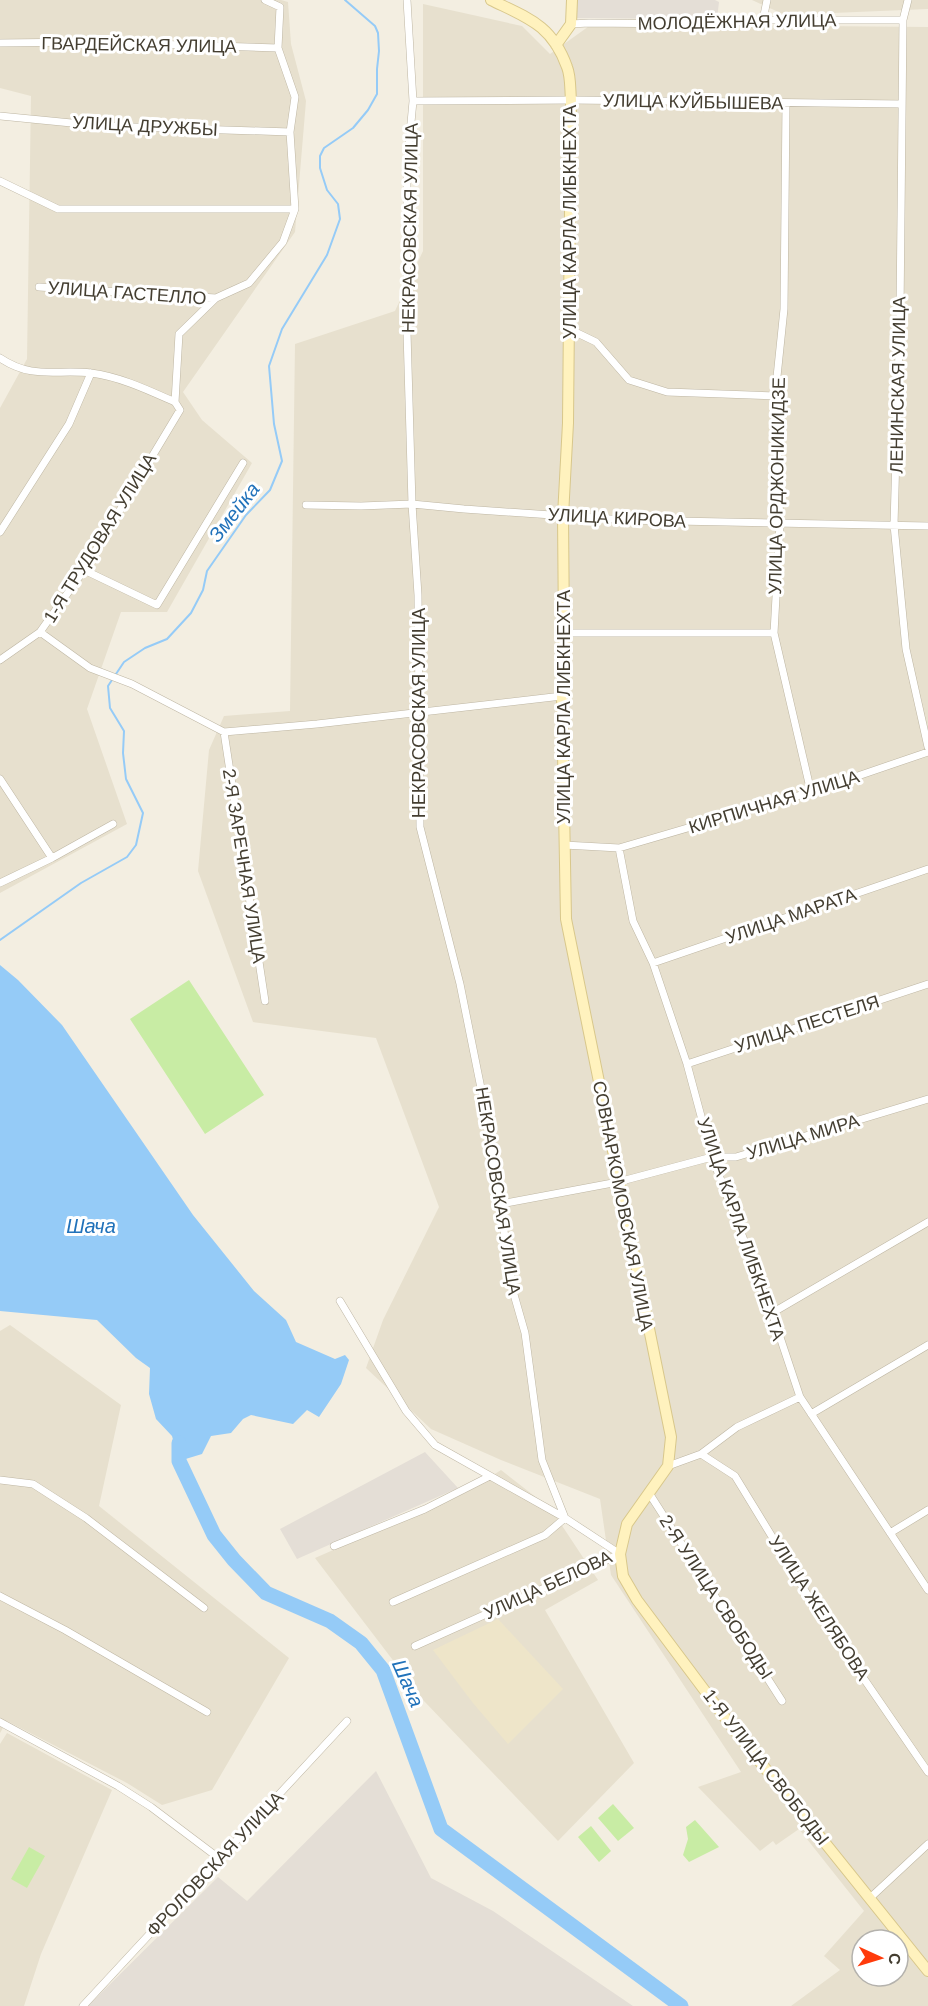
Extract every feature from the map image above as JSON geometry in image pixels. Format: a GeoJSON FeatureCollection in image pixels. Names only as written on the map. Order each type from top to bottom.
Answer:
{"type":"FeatureCollection","features":[{"type":"Feature","properties":{"kind":"street"},"geometry":{"type":"LineString","coordinates":[[0,358],[14,367],[34,372],[91,373],[135,383],[176,402],[179,334],[216,298],[249,283],[283,242],[295,209],[290,132],[295,97],[278,48],[280,7],[265,0]]}},
{"type":"Feature","properties":{"kind":"street","name":"НЕКРАСОВСКАЯ УЛИЦА"},"geometry":{"type":"LineString","coordinates":[[407,0],[413,101],[407,166],[407,332],[412,504],[418,595],[420,827],[460,984],[488,1124],[513,1291],[525,1333],[542,1460],[565,1518]]}},
{"type":"Feature","properties":{"kind":"street","name":"УЛИЦА КАРЛА ЛИБКНЕХТА"},"geometry":{"type":"LineString","coordinates":[[491,0],[530,19],[545,30],[556,45],[568,69],[571,100],[568,423],[562,516],[564,845],[619,848],[633,921],[653,963],[687,1064],[712,1157],[772,1313],[801,1397],[928,1590]]}},
{"type":"Feature","properties":{"kind":"street"},"geometry":{"type":"LineString","coordinates":[[556,45],[571,24],[572,0]]}},
{"type":"Feature","properties":{"kind":"street"},"geometry":{"type":"LineString","coordinates":[[763,20],[767,0]]}},
{"type":"Feature","properties":{"kind":"street","name":"ЛЕНИНСКАЯ УЛИЦА"},"geometry":{"type":"LineString","coordinates":[[908,0],[903,20],[900,313],[894,525],[906,649],[928,747]]}},
{"type":"Feature","properties":{"kind":"street","name":"МОЛОДЁЖНАЯ УЛИЦА"},"geometry":{"type":"LineString","coordinates":[[571,24],[903,20]]}},
{"type":"Feature","properties":{"kind":"street","name":"ГВАРДЕЙСКАЯ УЛИЦА"},"geometry":{"type":"LineString","coordinates":[[0,43],[86,42],[278,48]]}},
{"type":"Feature","properties":{"kind":"street","name":"УЛИЦА КУЙБЫШЕВА"},"geometry":{"type":"LineString","coordinates":[[413,101],[571,100],[902,104]]}},
{"type":"Feature","properties":{"kind":"street","name":"УЛИЦА ОРДЖОНИКИДЗЕ"},"geometry":{"type":"LineString","coordinates":[[786,104],[784,309],[775,396],[780,524],[774,633],[811,792]]}},
{"type":"Feature","properties":{"kind":"street","name":"УЛИЦА ДРУЖБЫ"},"geometry":{"type":"LineString","coordinates":[[0,116],[102,126],[290,132]]}},
{"type":"Feature","properties":{"kind":"street"},"geometry":{"type":"LineString","coordinates":[[0,181],[58,209],[295,209]]}},
{"type":"Feature","properties":{"kind":"street","name":"УЛИЦА ГАСТЕЛЛО"},"geometry":{"type":"LineString","coordinates":[[39,288],[216,298]]}},
{"type":"Feature","properties":{"kind":"street"},"geometry":{"type":"LineString","coordinates":[[569,329],[596,342],[629,381],[667,392],[775,396]]}},
{"type":"Feature","properties":{"kind":"street"},"geometry":{"type":"LineString","coordinates":[[0,532],[69,424],[91,373]]}},
{"type":"Feature","properties":{"kind":"street","name":"1-Я ТРУДОВАЯ УЛИЦА"},"geometry":{"type":"LineString","coordinates":[[0,660],[40,632],[84,570],[180,410],[176,402]]}},
{"type":"Feature","properties":{"kind":"street"},"geometry":{"type":"LineString","coordinates":[[84,570],[157,605],[243,463]]}},
{"type":"Feature","properties":{"kind":"street","name":"УЛИЦА КИРОВА"},"geometry":{"type":"LineString","coordinates":[[306,505],[412,504],[625,520],[928,526]]}},
{"type":"Feature","properties":{"kind":"street"},"geometry":{"type":"LineString","coordinates":[[40,632],[95,671],[132,684],[224,732],[317,724],[562,696]]}},
{"type":"Feature","properties":{"kind":"street"},"geometry":{"type":"LineString","coordinates":[[564,633],[774,633]]}},
{"type":"Feature","properties":{"kind":"street","name":"2-Я ЗАРЕЧНАЯ УЛИЦА"},"geometry":{"type":"LineString","coordinates":[[224,732],[265,1001]]}},
{"type":"Feature","properties":{"kind":"street","name":"КИРПИЧНАЯ УЛИЦА"},"geometry":{"type":"LineString","coordinates":[[619,848],[811,792],[928,752]]}},
{"type":"Feature","properties":{"kind":"street"},"geometry":{"type":"LineString","coordinates":[[0,779],[52,858]]}},
{"type":"Feature","properties":{"kind":"street"},"geometry":{"type":"LineString","coordinates":[[0,884],[113,824]]}},
{"type":"Feature","properties":{"kind":"street","name":"СОВНАРКОМОВСКАЯ УЛИЦА"},"geometry":{"type":"LineString","coordinates":[[564,845],[566,919],[671,1437],[668,1466],[627,1524],[620,1554]]}},
{"type":"Feature","properties":{"kind":"street","name":"УЛИЦА МАРАТА"},"geometry":{"type":"LineString","coordinates":[[653,963],[928,869]]}},
{"type":"Feature","properties":{"kind":"street","name":"УЛИЦА ПЕСТЕЛЯ"},"geometry":{"type":"LineString","coordinates":[[687,1064],[928,984]]}},
{"type":"Feature","properties":{"kind":"street","name":"УЛИЦА МИРА"},"geometry":{"type":"LineString","coordinates":[[501,1204],[618,1182],[712,1157],[736,1157],[928,1100]]}},
{"type":"Feature","properties":{"kind":"street"},"geometry":{"type":"LineString","coordinates":[[772,1313],[928,1222]]}},
{"type":"Feature","properties":{"kind":"street","name":"УЛИЦА БЕЛОВА"},"geometry":{"type":"LineString","coordinates":[[340,1301],[406,1411],[435,1445],[565,1518],[620,1554]]}},
{"type":"Feature","properties":{"kind":"street"},"geometry":{"type":"LineString","coordinates":[[811,1414],[928,1345]]}},
{"type":"Feature","properties":{"kind":"street"},"geometry":{"type":"LineString","coordinates":[[668,1466],[701,1454],[737,1427],[801,1397]]}},
{"type":"Feature","properties":{"kind":"street","name":"УЛИЦА ЖЕЛЯБОВА"},"geometry":{"type":"LineString","coordinates":[[701,1454],[735,1476],[818,1612],[928,1772]]}},
{"type":"Feature","properties":{"kind":"street"},"geometry":{"type":"LineString","coordinates":[[334,1546],[424,1509],[490,1476]]}},
{"type":"Feature","properties":{"kind":"street"},"geometry":{"type":"LineString","coordinates":[[0,1480],[33,1484],[86,1518],[204,1608]]}},
{"type":"Feature","properties":{"kind":"street","name":"2-Я УЛИЦА СВОБОДЫ"},"geometry":{"type":"LineString","coordinates":[[649,1493],[782,1701]]}},
{"type":"Feature","properties":{"kind":"street"},"geometry":{"type":"LineString","coordinates":[[890,1533],[928,1510]]}},
{"type":"Feature","properties":{"kind":"street"},"geometry":{"type":"LineString","coordinates":[[393,1602],[545,1535],[565,1518]]}},
{"type":"Feature","properties":{"kind":"street","name":"УЛИЦА БЕЛОВА"},"geometry":{"type":"LineString","coordinates":[[415,1646],[620,1554]]}},
{"type":"Feature","properties":{"kind":"street","name":"1-Я УЛИЦА СВОБОДЫ"},"geometry":{"type":"LineString","coordinates":[[620,1554],[623,1576],[637,1600],[732,1727],[928,1971]]}},
{"type":"Feature","properties":{"kind":"street"},"geometry":{"type":"LineString","coordinates":[[0,1596],[65,1630],[207,1712]]}},
{"type":"Feature","properties":{"kind":"street","name":"ФРОЛОВСКАЯ УЛИЦА"},"geometry":{"type":"LineString","coordinates":[[83,2006],[347,1721]]}},
{"type":"Feature","properties":{"kind":"street"},"geometry":{"type":"LineString","coordinates":[[0,1722],[118,1786],[151,1807],[220,1859]]}},
{"type":"Feature","properties":{"kind":"street"},"geometry":{"type":"LineString","coordinates":[[870,1898],[928,1844]]}},
{"type":"Feature","properties":{"kind":"shaded area"},"geometry":{"type":"Polygon","coordinates":[[[0,0],[281,0],[288,2],[291,44],[306,101],[295,232],[183,392],[202,420],[252,463],[167,612],[121,612],[87,709],[127,824],[0,893],[0,408],[27,359],[31,96],[0,88],[0,0]]]}},
{"type":"Feature","properties":{"kind":"shaded area"},"geometry":{"type":"Polygon","coordinates":[[[573,0],[715,0],[719,2],[717,19],[569,18],[573,0]]]}},
{"type":"Feature","properties":{"kind":"shaded area"},"geometry":{"type":"Polygon","coordinates":[[[752,0],[928,0],[928,9],[785,15],[752,0]]]}},
{"type":"Feature","properties":{"kind":"shaded area"},"geometry":{"type":"Polygon","coordinates":[[[423,4],[522,26],[550,54],[592,24],[928,27],[928,2006],[791,2006],[840,1970],[824,1956],[864,1911],[799,1829],[776,1845],[773,1841],[760,1851],[698,1787],[741,1772],[611,1575],[600,1499],[501,1460],[431,1429],[366,1368],[383,1320],[439,1207],[376,1038],[253,1022],[198,871],[209,750],[224,716],[290,711],[295,344],[395,311],[423,251],[423,4]]]}},
{"type":"Feature","properties":{"kind":"shaded area"},"geometry":{"type":"Polygon","coordinates":[[[10,1325],[121,1405],[99,1506],[289,1658],[212,1790],[162,1805],[127,1783],[7,1721],[0,1733],[0,1331],[10,1325]]]}},
{"type":"Feature","properties":{"kind":"shaded area"},"geometry":{"type":"Polygon","coordinates":[[[425,1452],[458,1488],[297,1559],[280,1529],[425,1452]]]}},
{"type":"Feature","properties":{"kind":"shaded area"},"geometry":{"type":"Polygon","coordinates":[[[501,1470],[551,1509],[598,1580],[545,1610],[634,1763],[558,1841],[424,1701],[315,1558],[472,1489],[501,1470]]]}},
{"type":"Feature","properties":{"kind":"shaded area"},"geometry":{"type":"Polygon","coordinates":[[[498,1619],[563,1689],[508,1744],[433,1650],[498,1619]]]}},
{"type":"Feature","properties":{"kind":"shaded area"},"geometry":{"type":"Polygon","coordinates":[[[7,1733],[112,1790],[41,1954],[24,2006],[0,2006],[0,1744],[7,1733]]]}},
{"type":"Feature","properties":{"kind":"shaded area"},"geometry":{"type":"Polygon","coordinates":[[[376,1771],[431,1878],[493,1911],[633,2006],[88,2006],[218,1877],[247,1901],[376,1771]]]}},
{"type":"Feature","properties":{"kind":"green space"},"geometry":{"type":"Polygon","coordinates":[[[189,980],[264,1095],[205,1134],[130,1019],[189,980]]]}},
{"type":"Feature","properties":{"kind":"green space"},"geometry":{"type":"Polygon","coordinates":[[[613,1804],[634,1828],[618,1841],[598,1818],[613,1804]]]}},
{"type":"Feature","properties":{"kind":"green space"},"geometry":{"type":"Polygon","coordinates":[[[695,1820],[719,1847],[689,1862],[683,1855],[688,1839],[686,1827],[695,1820]]]}},
{"type":"Feature","properties":{"kind":"green space"},"geometry":{"type":"Polygon","coordinates":[[[591,1826],[611,1851],[599,1862],[578,1837],[591,1826]]]}},
{"type":"Feature","properties":{"kind":"green space"},"geometry":{"type":"Polygon","coordinates":[[[29,1847],[45,1856],[27,1888],[11,1879],[29,1847]]]}},
{"type":"Feature","properties":{"kind":"water","name":"Шача"},"geometry":{"type":"Polygon","coordinates":[[[0,965],[62,1025],[193,1215],[254,1291],[286,1320],[296,1342],[335,1359],[345,1355],[349,1360],[341,1384],[319,1417],[307,1410],[293,1424],[251,1415],[243,1419],[231,1433],[211,1436],[202,1454],[179,1461],[172,1436],[156,1419],[149,1394],[150,1368],[136,1358],[97,1320],[0,1311],[0,965]]]}},
{"type":"Feature","properties":{"kind":"waterway","name":"Змейка"},"geometry":{"type":"LineString","coordinates":[[0,940],[81,883],[127,857],[136,845],[143,813],[126,779],[123,753],[124,731],[110,708],[108,686],[124,662],[145,648],[167,639],[191,613],[203,590],[207,571],[246,515],[270,490],[282,461],[274,424],[269,366],[282,329],[327,255],[340,219],[338,204],[327,190],[320,168],[320,156],[324,148],[353,128],[368,110],[377,94],[378,33],[375,26],[345,0]]}},
{"type":"Feature","properties":{"kind":"waterway","name":"Шача"},"geometry":{"type":"LineString","coordinates":[[179,1443],[179,1461],[214,1535],[234,1560],[266,1593],[330,1621],[361,1643],[383,1670],[441,1829],[681,2006]]}}]}
